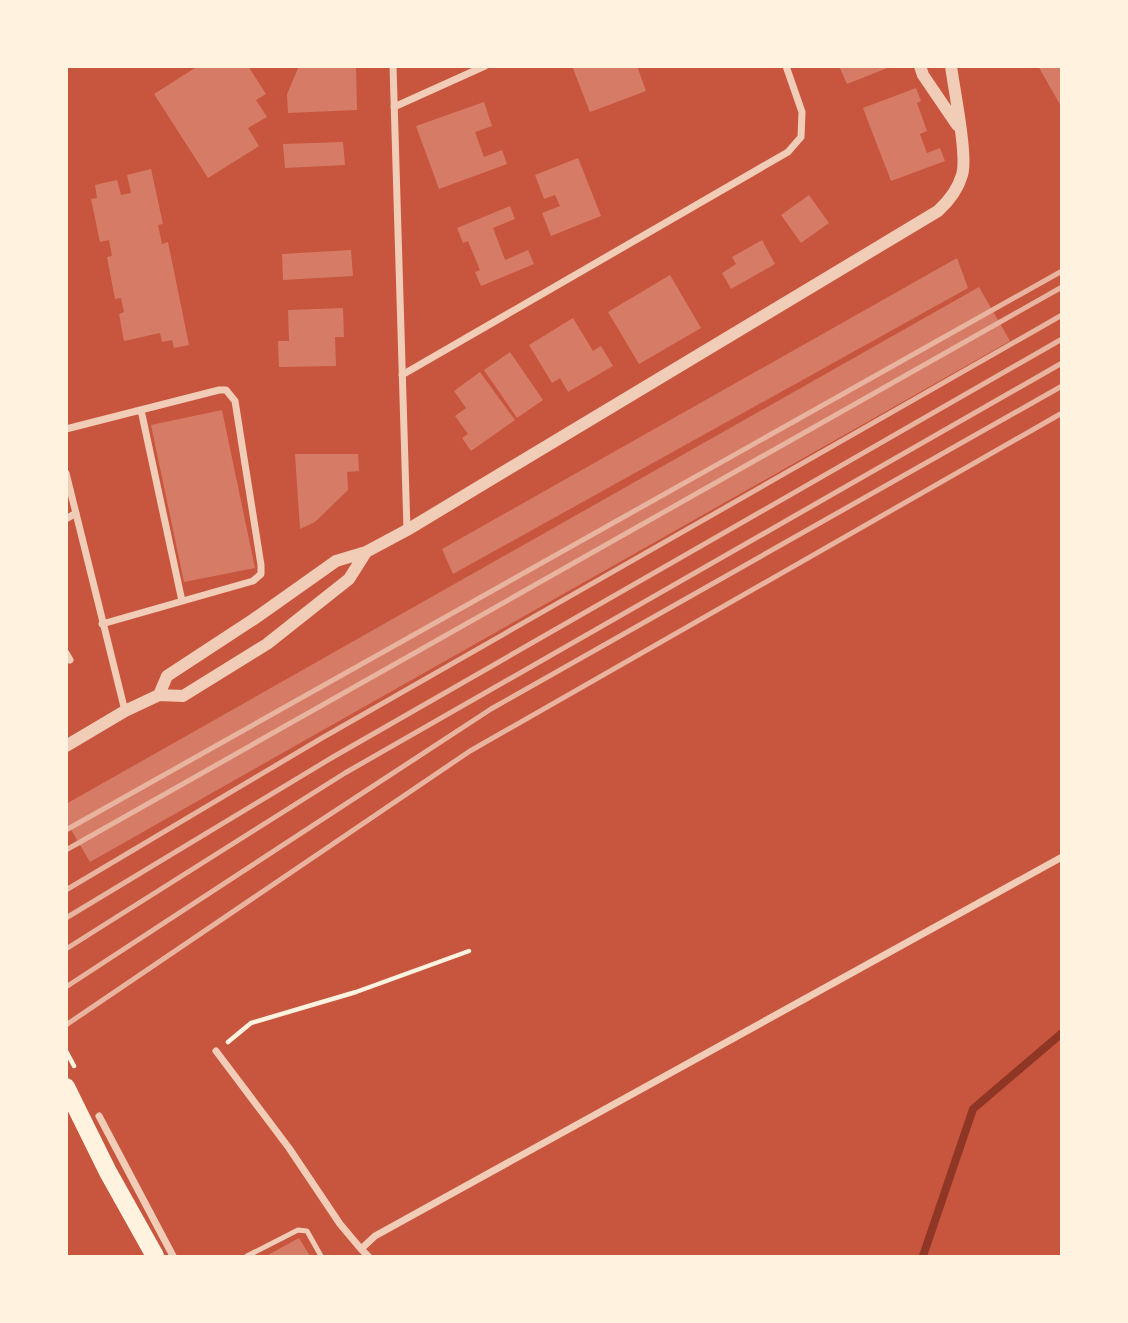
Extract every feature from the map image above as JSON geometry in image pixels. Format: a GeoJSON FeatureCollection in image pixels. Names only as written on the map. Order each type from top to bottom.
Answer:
{"type":"FeatureCollection","features":[{"type":"Feature","properties":{"kind":"main road"},"geometry":{"type":"LineString","coordinates":[[66,1087],[108,1172],[155,1256]]}},
{"type":"Feature","properties":{"kind":"street"},"geometry":{"type":"LineString","coordinates":[[393,66],[407,530]]}},
{"type":"Feature","properties":{"kind":"street"},"geometry":{"type":"LineString","coordinates":[[394,107],[485,66]]}},
{"type":"Feature","properties":{"kind":"street"},"geometry":{"type":"LineString","coordinates":[[402,375],[788,152],[802,137],[802,112],[786,66]]}},
{"type":"Feature","properties":{"kind":"street"},"geometry":{"type":"LineString","coordinates":[[920,66],[923,75],[959,128]]}},
{"type":"Feature","properties":{"kind":"street"},"geometry":{"type":"LineString","coordinates":[[159,695],[167,676],[254,620],[336,561],[366,552],[407,530],[938,211],[949,201],[963,173],[964,156],[951,66]]}},
{"type":"Feature","properties":{"kind":"street"},"geometry":{"type":"LineString","coordinates":[[66,429],[219,390],[226,390],[235,401],[261,574],[253,581],[102,624]]}},
{"type":"Feature","properties":{"kind":"street"},"geometry":{"type":"LineString","coordinates":[[141,410],[182,601]]}},
{"type":"Feature","properties":{"kind":"street"},"geometry":{"type":"LineString","coordinates":[[66,473],[125,711]]}},
{"type":"Feature","properties":{"kind":"street"},"geometry":{"type":"LineString","coordinates":[[66,519],[76,513]]}},
{"type":"Feature","properties":{"kind":"street"},"geometry":{"type":"LineString","coordinates":[[67,748],[125,711],[159,695],[183,696],[267,644],[349,579],[366,552]]}},
{"type":"Feature","properties":{"kind":"street"},"geometry":{"type":"LineString","coordinates":[[361,1249],[375,1236],[1062,857]]}},
{"type":"Feature","properties":{"kind":"street"},"geometry":{"type":"LineString","coordinates":[[216,1051],[289,1148],[340,1224],[368,1256]]}},
{"type":"Feature","properties":{"kind":"street"},"geometry":{"type":"LineString","coordinates":[[99,1116],[173,1256]]}},
{"type":"Feature","properties":{"kind":"lane"},"geometry":{"type":"LineString","coordinates":[[247,1256],[298,1230],[307,1231],[321,1256]]}},
{"type":"Feature","properties":{"kind":"path"},"geometry":{"type":"LineString","coordinates":[[216,1051],[251,1023],[356,992],[469,951]]}},
{"type":"Feature","properties":{"kind":"building"},"geometry":{"type":"Polygon","coordinates":[[[198,66],[248,66],[266,94],[256,100],[267,117],[248,128],[259,146],[208,178],[154,94],[198,66]]]}},
{"type":"Feature","properties":{"kind":"building"},"geometry":{"type":"Polygon","coordinates":[[[299,66],[356,66],[357,110],[288,113],[287,94],[299,66]]]}},
{"type":"Feature","properties":{"kind":"building"},"geometry":{"type":"Polygon","coordinates":[[[572,66],[637,66],[646,91],[590,112],[572,66]]]}},
{"type":"Feature","properties":{"kind":"building"},"geometry":{"type":"Polygon","coordinates":[[[839,66],[890,66],[890,67],[847,84],[839,66]]]}},
{"type":"Feature","properties":{"kind":"building"},"geometry":{"type":"Polygon","coordinates":[[[1038,66],[1062,66],[1062,108],[1038,66]]]}},
{"type":"Feature","properties":{"kind":"building"},"geometry":{"type":"Polygon","coordinates":[[[916,88],[921,101],[917,103],[927,131],[920,134],[927,153],[940,148],[945,161],[891,181],[863,108],[916,88]]]}},
{"type":"Feature","properties":{"kind":"building"},"geometry":{"type":"Polygon","coordinates":[[[484,102],[492,126],[475,132],[484,157],[502,150],[507,164],[439,189],[416,126],[484,102]]]}},
{"type":"Feature","properties":{"kind":"building"},"geometry":{"type":"Polygon","coordinates":[[[343,142],[345,165],[285,168],[283,144],[343,142]]]}},
{"type":"Feature","properties":{"kind":"building"},"geometry":{"type":"Polygon","coordinates":[[[578,158],[601,216],[551,236],[542,213],[560,206],[555,195],[544,199],[535,175],[578,158]]]}},
{"type":"Feature","properties":{"kind":"building"},"geometry":{"type":"Polygon","coordinates":[[[151,169],[163,224],[158,225],[162,244],[168,242],[189,345],[174,348],[172,340],[162,342],[160,333],[124,341],[119,314],[124,312],[121,298],[115,299],[107,257],[112,256],[109,240],[100,242],[91,199],[97,198],[95,185],[117,180],[121,195],[131,193],[127,175],[151,169]]]}},
{"type":"Feature","properties":{"kind":"building"},"geometry":{"type":"Polygon","coordinates":[[[809,195],[829,223],[801,243],[781,215],[809,195]]]}},
{"type":"Feature","properties":{"kind":"building"},"geometry":{"type":"Polygon","coordinates":[[[510,206],[515,219],[493,228],[505,260],[528,250],[534,264],[481,286],[475,272],[480,270],[468,241],[463,243],[457,228],[510,206]]]}},
{"type":"Feature","properties":{"kind":"building"},"geometry":{"type":"Polygon","coordinates":[[[762,240],[775,264],[731,289],[722,273],[736,264],[732,257],[762,240]]]}},
{"type":"Feature","properties":{"kind":"building"},"geometry":{"type":"Polygon","coordinates":[[[351,250],[353,276],[283,280],[282,254],[351,250]]]}},
{"type":"Feature","properties":{"kind":"building"},"geometry":{"type":"Polygon","coordinates":[[[957,258],[968,288],[453,574],[442,549],[957,258]]]}},
{"type":"Feature","properties":{"kind":"building"},"geometry":{"type":"Polygon","coordinates":[[[670,275],[701,328],[639,364],[608,312],[670,275]]]}},
{"type":"Feature","properties":{"kind":"building"},"geometry":{"type":"Polygon","coordinates":[[[979,287],[1010,341],[90,862],[66,821],[66,804],[979,287]]]}},
{"type":"Feature","properties":{"kind":"building"},"geometry":{"type":"Polygon","coordinates":[[[343,308],[344,337],[335,337],[336,366],[279,367],[278,341],[289,341],[288,310],[343,308]]]}},
{"type":"Feature","properties":{"kind":"building"},"geometry":{"type":"Polygon","coordinates":[[[573,318],[593,351],[601,346],[613,366],[568,392],[560,378],[552,383],[529,345],[573,318]]]}},
{"type":"Feature","properties":{"kind":"building"},"geometry":{"type":"Polygon","coordinates":[[[510,352],[543,400],[517,418],[484,370],[510,352]]]}},
{"type":"Feature","properties":{"kind":"building"},"geometry":{"type":"Polygon","coordinates":[[[480,372],[515,420],[471,451],[462,438],[468,434],[455,416],[466,408],[454,391],[480,372]]]}},
{"type":"Feature","properties":{"kind":"building"},"geometry":{"type":"Polygon","coordinates":[[[222,410],[255,568],[184,582],[151,425],[222,410]]]}},
{"type":"Feature","properties":{"kind":"building"},"geometry":{"type":"Polygon","coordinates":[[[295,454],[358,454],[359,471],[347,472],[348,490],[315,522],[300,529],[295,454]]]}},
{"type":"Feature","properties":{"kind":"building"},"geometry":{"type":"Polygon","coordinates":[[[299,1238],[310,1256],[266,1256],[299,1238]]]}},
{"type":"Feature","properties":{"kind":"waterway"},"geometry":{"type":"LineString","coordinates":[[923,1256],[973,1109],[1062,1033]]}},
{"type":"Feature","properties":{"kind":"railway"},"geometry":{"type":"LineString","coordinates":[[66,830],[1062,271]]}},
{"type":"Feature","properties":{"kind":"railway"},"geometry":{"type":"LineString","coordinates":[[66,850],[1062,287]]}},
{"type":"Feature","properties":{"kind":"railway"},"geometry":{"type":"LineString","coordinates":[[66,890],[322,738],[1062,315]]}},
{"type":"Feature","properties":{"kind":"railway"},"geometry":{"type":"LineString","coordinates":[[66,918],[333,757],[1062,339]]}},
{"type":"Feature","properties":{"kind":"railway"},"geometry":{"type":"LineString","coordinates":[[66,949],[345,773],[1062,363]]}},
{"type":"Feature","properties":{"kind":"railway"},"geometry":{"type":"LineString","coordinates":[[66,987],[491,709],[1062,386]]}},
{"type":"Feature","properties":{"kind":"railway"},"geometry":{"type":"LineString","coordinates":[[66,1025],[470,751],[1062,413]]}}]}
